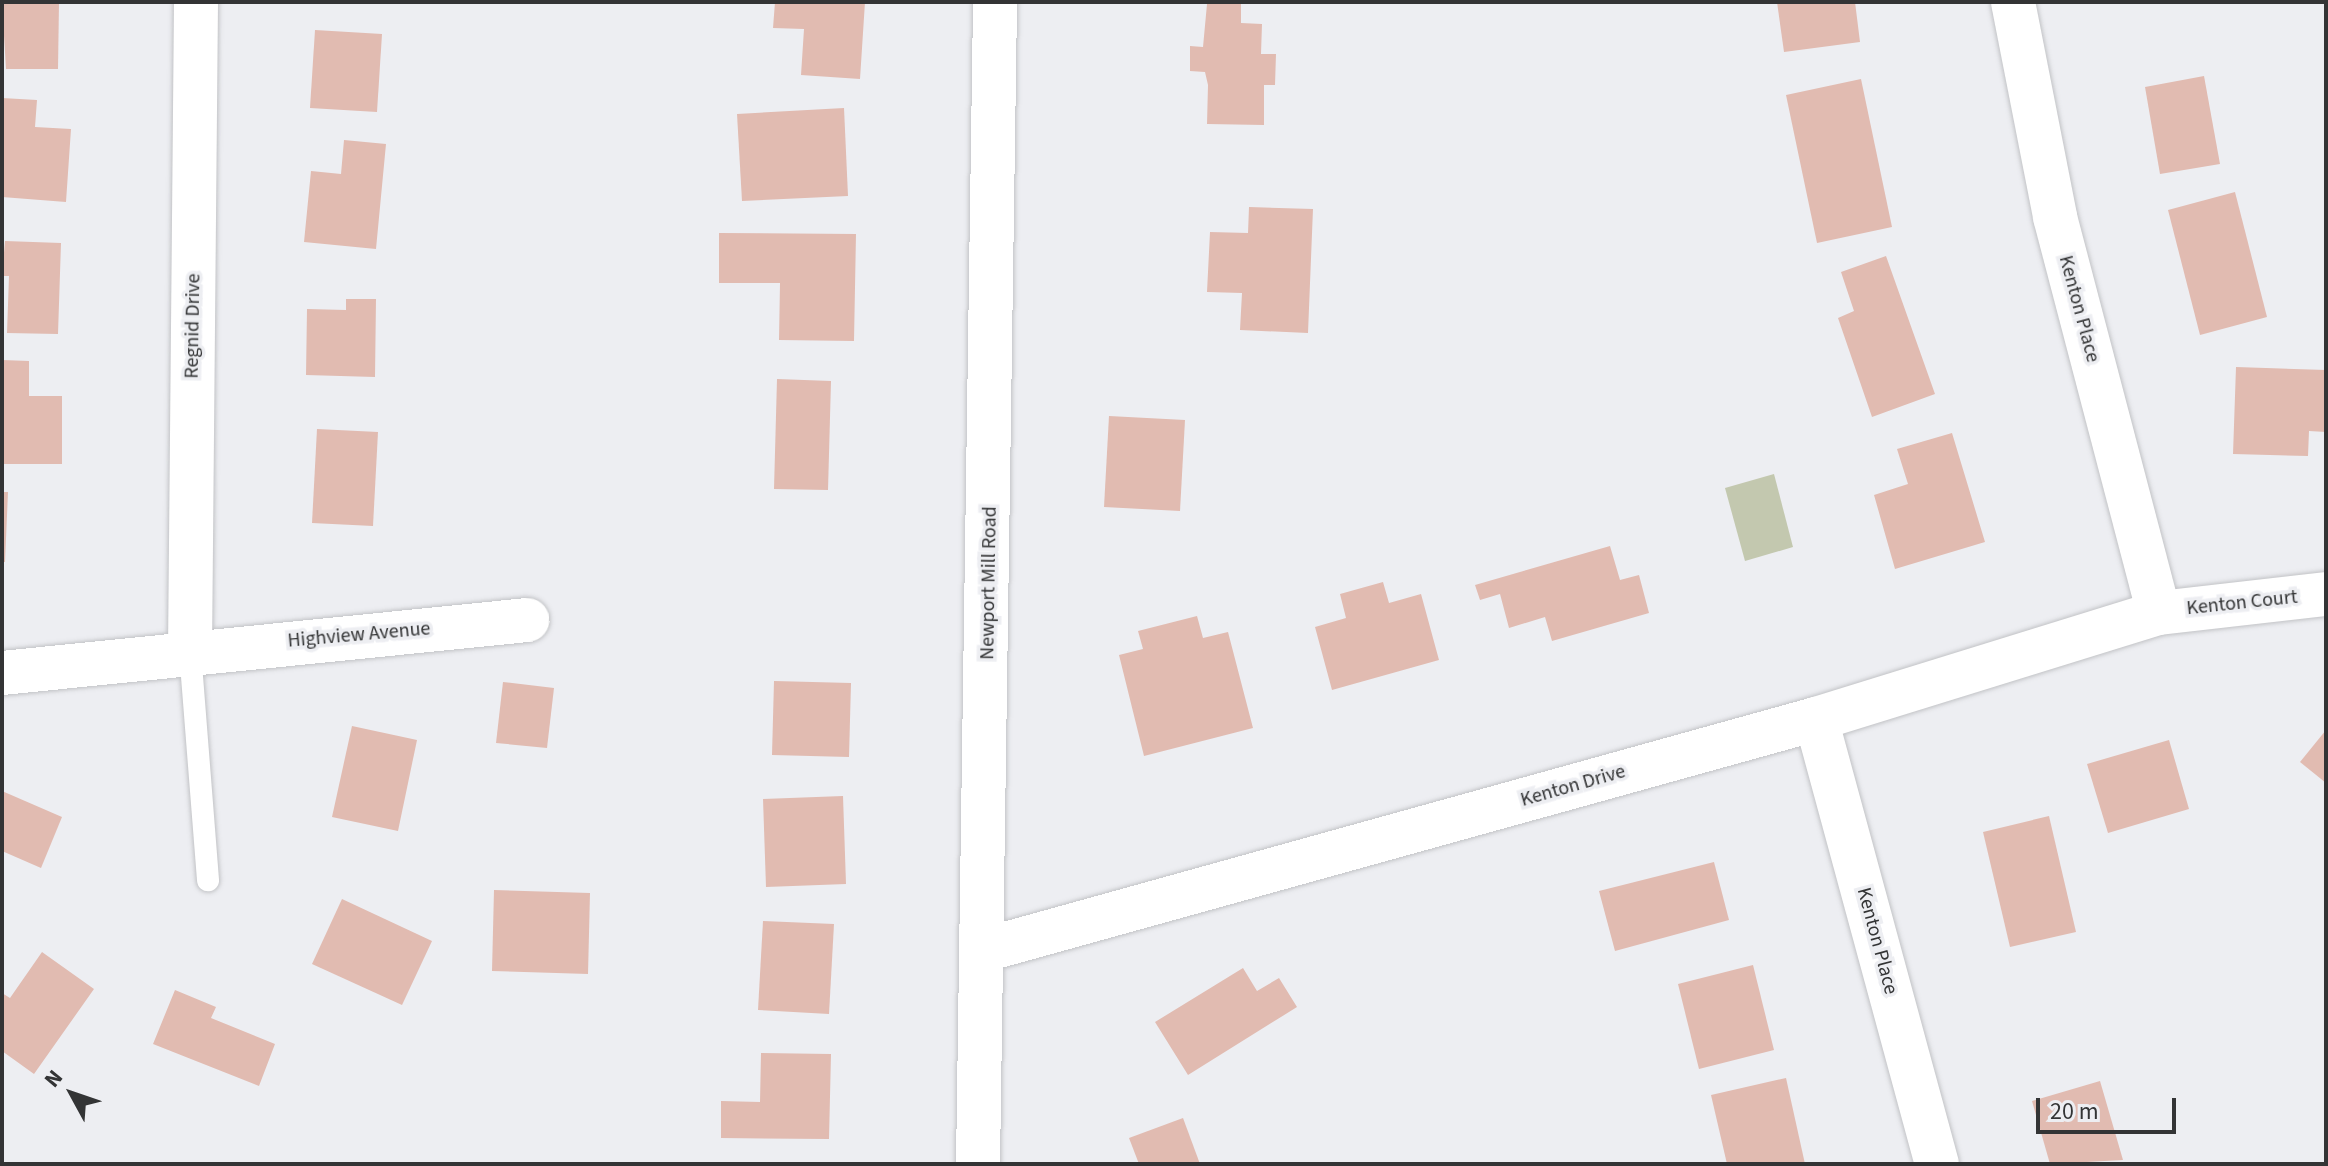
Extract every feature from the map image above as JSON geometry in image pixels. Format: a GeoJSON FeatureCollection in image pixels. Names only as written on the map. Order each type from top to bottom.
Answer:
{"type":"FeatureCollection","features":[{"type":"Feature","properties":{"kind":"street","name":"Regnid Drive"},"geometry":{"type":"LineString","coordinates":[[190,651],[196,2]]}},
{"type":"Feature","properties":{"kind":"street","name":"Newport Mill Road"},"geometry":{"type":"LineString","coordinates":[[978,1164],[984,950],[995,2]]}},
{"type":"Feature","properties":{"kind":"street","name":"Kenton Place"},"geometry":{"type":"LineString","coordinates":[[2013,2],[2055,217],[2159,613]]}},
{"type":"Feature","properties":{"kind":"street","name":"Kenton Court"},"geometry":{"type":"LineString","coordinates":[[2159,613],[2326,594]]}},
{"type":"Feature","properties":{"kind":"street","name":"Kenton Drive"},"geometry":{"type":"LineString","coordinates":[[984,950],[1816,719],[2159,613]]}},
{"type":"Feature","properties":{"kind":"street","name":"Highview Avenue"},"geometry":{"type":"LineString","coordinates":[[2,673],[190,651],[527,620]]}},
{"type":"Feature","properties":{"kind":"street","name":"Kenton Place"},"geometry":{"type":"LineString","coordinates":[[1816,719],[1937,1164]]}},
{"type":"Feature","properties":{"kind":"lane"},"geometry":{"type":"LineString","coordinates":[[190,651],[208,880]]}},
{"type":"Feature","properties":{"kind":"green space"},"geometry":{"type":"Polygon","coordinates":[[[1774,474],[1793,547],[1745,561],[1725,488],[1774,474]]]}},
{"type":"Feature","properties":{"kind":"building"},"geometry":{"type":"Polygon","coordinates":[[[2,2],[59,2],[58,69],[6,69],[2,2]]]}},
{"type":"Feature","properties":{"kind":"building"},"geometry":{"type":"Polygon","coordinates":[[[775,2],[865,2],[860,79],[801,75],[804,29],[773,28],[775,2]]]}},
{"type":"Feature","properties":{"kind":"building"},"geometry":{"type":"Polygon","coordinates":[[[1241,2],[1241,23],[1262,24],[1261,54],[1276,54],[1275,85],[1264,85],[1264,125],[1207,124],[1208,85],[1205,72],[1190,71],[1190,46],[1203,47],[1207,4],[1241,2]]]}},
{"type":"Feature","properties":{"kind":"building"},"geometry":{"type":"Polygon","coordinates":[[[1777,2],[1855,2],[1860,42],[1784,52],[1777,2]]]}},
{"type":"Feature","properties":{"kind":"building"},"geometry":{"type":"Polygon","coordinates":[[[315,30],[382,34],[377,112],[310,108],[315,30]]]}},
{"type":"Feature","properties":{"kind":"building"},"geometry":{"type":"Polygon","coordinates":[[[2204,76],[2220,164],[2160,174],[2145,87],[2204,76]]]}},
{"type":"Feature","properties":{"kind":"building"},"geometry":{"type":"Polygon","coordinates":[[[1861,79],[1892,227],[1817,243],[1786,95],[1861,79]]]}},
{"type":"Feature","properties":{"kind":"building"},"geometry":{"type":"Polygon","coordinates":[[[2,98],[37,100],[35,127],[71,129],[66,202],[2,197],[2,98]]]}},
{"type":"Feature","properties":{"kind":"building"},"geometry":{"type":"Polygon","coordinates":[[[844,108],[848,196],[742,201],[737,114],[844,108]]]}},
{"type":"Feature","properties":{"kind":"building"},"geometry":{"type":"Polygon","coordinates":[[[344,140],[386,144],[376,249],[304,242],[311,171],[341,174],[344,140]]]}},
{"type":"Feature","properties":{"kind":"building"},"geometry":{"type":"Polygon","coordinates":[[[2235,192],[2267,317],[2200,335],[2168,210],[2235,192]]]}},
{"type":"Feature","properties":{"kind":"building"},"geometry":{"type":"Polygon","coordinates":[[[1249,207],[1313,209],[1308,333],[1240,330],[1242,293],[1207,292],[1210,232],[1248,233],[1249,207]]]}},
{"type":"Feature","properties":{"kind":"building"},"geometry":{"type":"Polygon","coordinates":[[[719,233],[856,234],[854,341],[779,340],[780,283],[719,283],[719,233]]]}},
{"type":"Feature","properties":{"kind":"building"},"geometry":{"type":"Polygon","coordinates":[[[5,241],[61,243],[58,334],[7,333],[9,276],[2,276],[5,241]]]}},
{"type":"Feature","properties":{"kind":"building"},"geometry":{"type":"Polygon","coordinates":[[[1886,256],[1935,394],[1872,417],[1838,318],[1854,311],[1841,272],[1886,256]]]}},
{"type":"Feature","properties":{"kind":"building"},"geometry":{"type":"Polygon","coordinates":[[[346,299],[376,299],[375,377],[306,375],[307,309],[346,310],[346,299]]]}},
{"type":"Feature","properties":{"kind":"building"},"geometry":{"type":"Polygon","coordinates":[[[2,360],[29,361],[29,396],[62,396],[62,464],[2,464],[2,360]]]}},
{"type":"Feature","properties":{"kind":"building"},"geometry":{"type":"Polygon","coordinates":[[[2236,367],[2326,370],[2326,432],[2309,431],[2308,456],[2233,454],[2236,367]]]}},
{"type":"Feature","properties":{"kind":"building"},"geometry":{"type":"Polygon","coordinates":[[[777,379],[831,381],[828,490],[774,489],[777,379]]]}},
{"type":"Feature","properties":{"kind":"building"},"geometry":{"type":"Polygon","coordinates":[[[1109,416],[1185,420],[1180,511],[1104,507],[1109,416]]]}},
{"type":"Feature","properties":{"kind":"building"},"geometry":{"type":"Polygon","coordinates":[[[317,429],[378,432],[373,526],[312,523],[317,429]]]}},
{"type":"Feature","properties":{"kind":"building"},"geometry":{"type":"Polygon","coordinates":[[[1952,433],[1985,542],[1895,569],[1874,495],[1908,484],[1897,449],[1952,433]]]}},
{"type":"Feature","properties":{"kind":"building"},"geometry":{"type":"Polygon","coordinates":[[[2,492],[8,492],[5,562],[2,562],[2,492]]]}},
{"type":"Feature","properties":{"kind":"building"},"geometry":{"type":"Polygon","coordinates":[[[1610,546],[1620,580],[1639,575],[1649,613],[1552,641],[1545,617],[1509,628],[1500,594],[1480,600],[1475,585],[1610,546]]]}},
{"type":"Feature","properties":{"kind":"building"},"geometry":{"type":"Polygon","coordinates":[[[1383,582],[1389,603],[1421,594],[1439,660],[1332,690],[1315,627],[1346,618],[1340,594],[1383,582]]]}},
{"type":"Feature","properties":{"kind":"building"},"geometry":{"type":"Polygon","coordinates":[[[1197,616],[1203,638],[1228,632],[1253,728],[1144,756],[1119,655],[1143,649],[1138,631],[1197,616]]]}},
{"type":"Feature","properties":{"kind":"building"},"geometry":{"type":"Polygon","coordinates":[[[774,681],[851,683],[849,757],[772,755],[774,681]]]}},
{"type":"Feature","properties":{"kind":"building"},"geometry":{"type":"Polygon","coordinates":[[[503,682],[554,688],[547,748],[496,743],[503,682]]]}},
{"type":"Feature","properties":{"kind":"building"},"geometry":{"type":"Polygon","coordinates":[[[352,726],[417,740],[398,831],[332,817],[352,726]]]}},
{"type":"Feature","properties":{"kind":"building"},"geometry":{"type":"Polygon","coordinates":[[[2326,730],[2326,783],[2300,762],[2326,730]]]}},
{"type":"Feature","properties":{"kind":"building"},"geometry":{"type":"Polygon","coordinates":[[[2169,740],[2189,809],[2108,833],[2087,764],[2169,740]]]}},
{"type":"Feature","properties":{"kind":"building"},"geometry":{"type":"Polygon","coordinates":[[[2,791],[62,817],[41,868],[2,851],[2,791]]]}},
{"type":"Feature","properties":{"kind":"building"},"geometry":{"type":"Polygon","coordinates":[[[843,796],[846,884],[766,887],[763,799],[843,796]]]}},
{"type":"Feature","properties":{"kind":"building"},"geometry":{"type":"Polygon","coordinates":[[[2049,816],[2076,932],[2010,947],[1983,832],[2049,816]]]}},
{"type":"Feature","properties":{"kind":"building"},"geometry":{"type":"Polygon","coordinates":[[[1714,862],[1729,920],[1615,951],[1599,891],[1714,862]]]}},
{"type":"Feature","properties":{"kind":"building"},"geometry":{"type":"Polygon","coordinates":[[[494,890],[590,893],[588,974],[492,971],[494,890]]]}},
{"type":"Feature","properties":{"kind":"building"},"geometry":{"type":"Polygon","coordinates":[[[342,899],[432,941],[402,1005],[312,964],[342,899]]]}},
{"type":"Feature","properties":{"kind":"building"},"geometry":{"type":"Polygon","coordinates":[[[763,921],[834,924],[829,1014],[758,1010],[763,921]]]}},
{"type":"Feature","properties":{"kind":"building"},"geometry":{"type":"Polygon","coordinates":[[[42,952],[94,989],[34,1074],[2,1051],[2,993],[10,998],[42,952]]]}},
{"type":"Feature","properties":{"kind":"building"},"geometry":{"type":"Polygon","coordinates":[[[1753,965],[1774,1050],[1699,1069],[1678,984],[1753,965]]]}},
{"type":"Feature","properties":{"kind":"building"},"geometry":{"type":"Polygon","coordinates":[[[1243,968],[1257,991],[1279,978],[1297,1007],[1188,1075],[1155,1022],[1243,968]]]}},
{"type":"Feature","properties":{"kind":"building"},"geometry":{"type":"Polygon","coordinates":[[[175,990],[216,1007],[211,1018],[275,1044],[259,1086],[153,1044],[175,990]]]}},
{"type":"Feature","properties":{"kind":"building"},"geometry":{"type":"Polygon","coordinates":[[[761,1053],[831,1054],[829,1139],[721,1138],[721,1101],[760,1102],[761,1053]]]}},
{"type":"Feature","properties":{"kind":"building"},"geometry":{"type":"Polygon","coordinates":[[[1786,1078],[1805,1164],[1727,1164],[1711,1095],[1786,1078]]]}},
{"type":"Feature","properties":{"kind":"building"},"geometry":{"type":"Polygon","coordinates":[[[2100,1081],[2123,1160],[2050,1164],[2032,1101],[2100,1081]]]}},
{"type":"Feature","properties":{"kind":"building"},"geometry":{"type":"Polygon","coordinates":[[[1183,1118],[1200,1164],[1139,1164],[1129,1138],[1183,1118]]]}}]}
